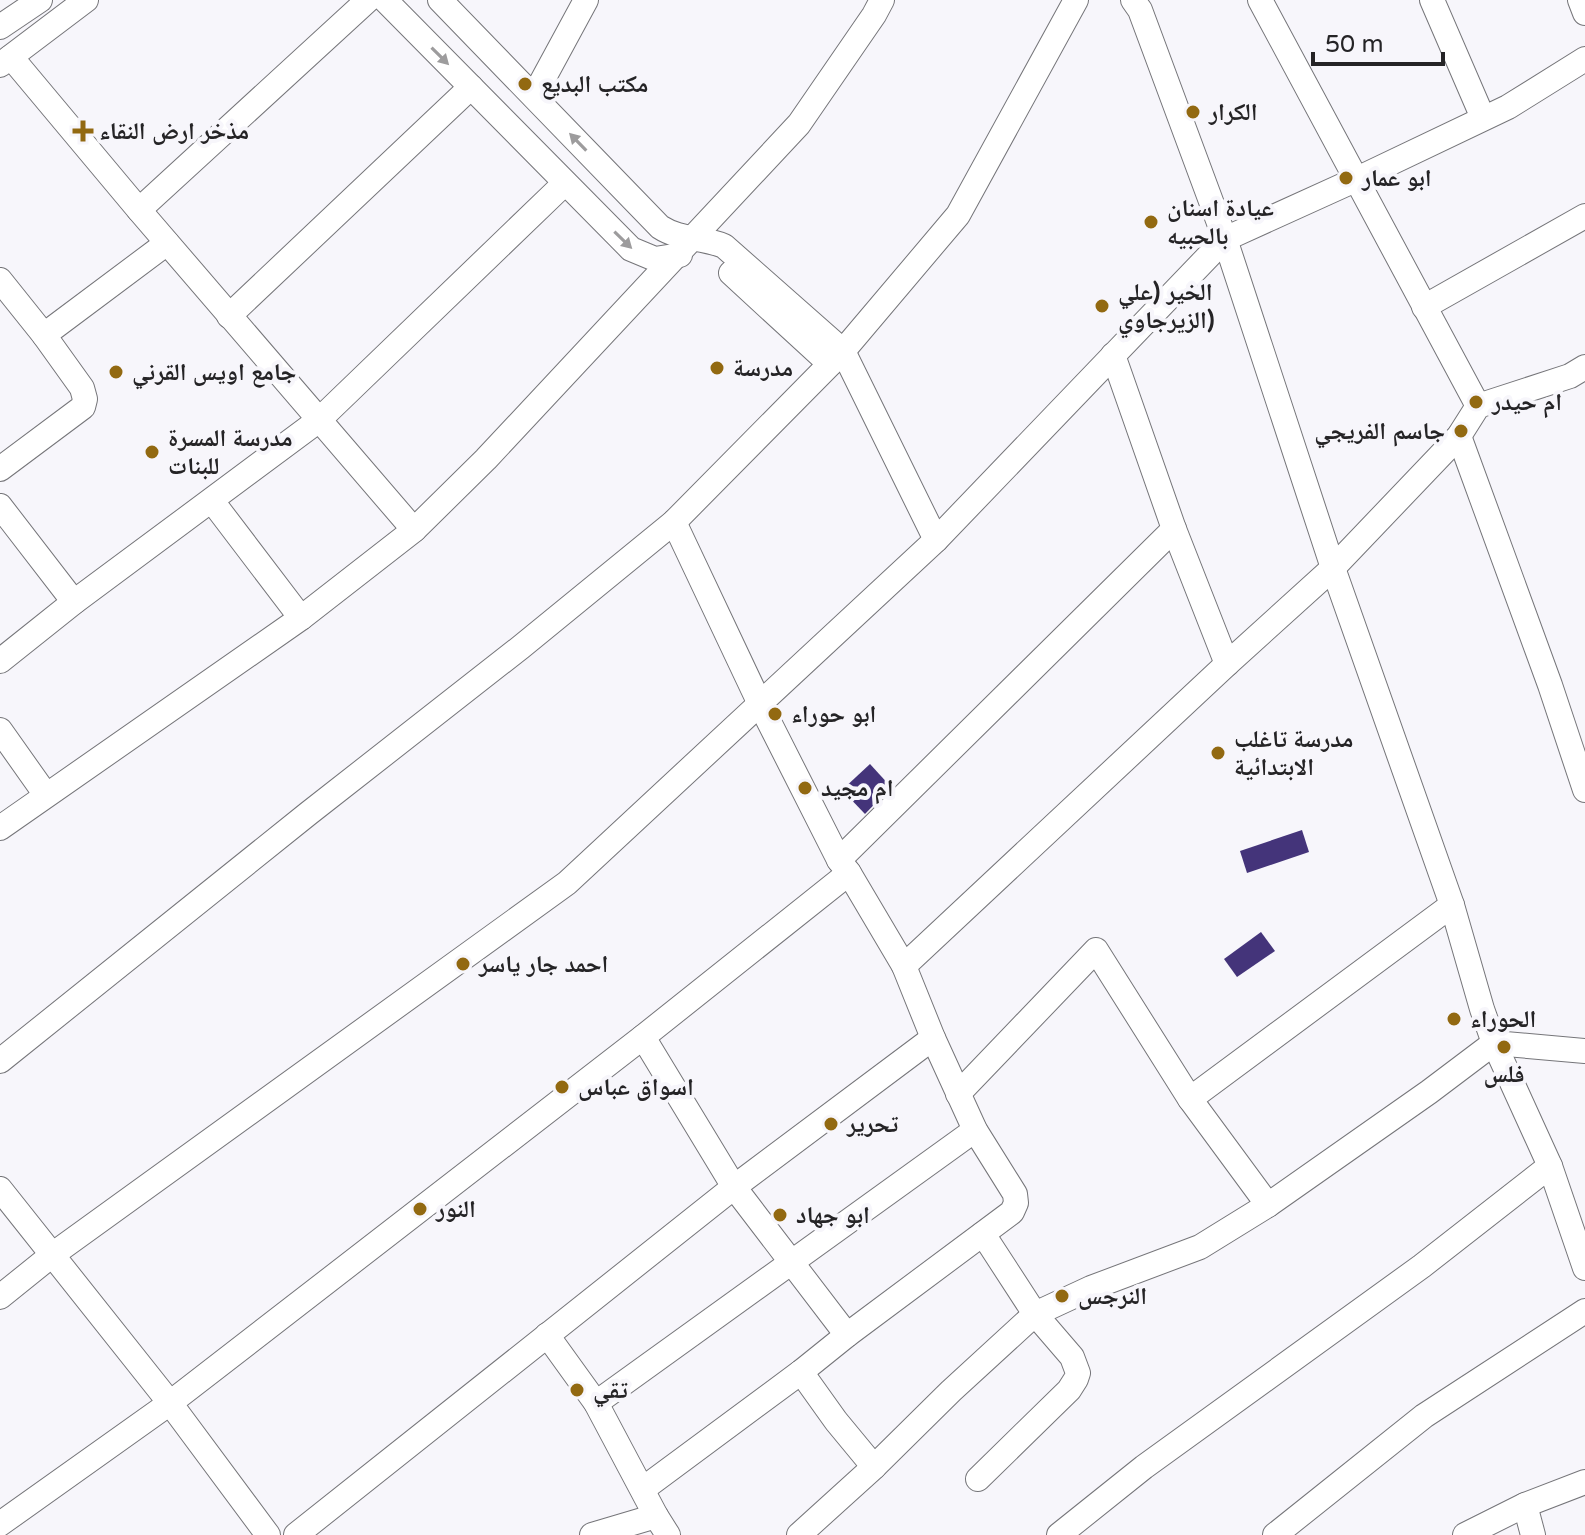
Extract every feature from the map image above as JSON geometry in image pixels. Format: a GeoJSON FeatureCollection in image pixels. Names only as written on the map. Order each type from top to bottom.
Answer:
{"type":"FeatureCollection","features":[{"type":"Feature","properties":{"kind":"street"},"geometry":{"type":"LineString","coordinates":[[0,27],[40,0]]}},
{"type":"Feature","properties":{"kind":"street"},"geometry":{"type":"LineString","coordinates":[[86,0],[5,61],[139,210],[414,530]]}},
{"type":"Feature","properties":{"kind":"street"},"geometry":{"type":"LineString","coordinates":[[139,210],[368,0]]}},
{"type":"Feature","properties":{"kind":"street"},"geometry":{"type":"LineString","coordinates":[[385,0],[631,249],[655,259],[694,254],[713,259],[836,358]]}},
{"type":"Feature","properties":{"kind":"street"},"geometry":{"type":"LineString","coordinates":[[440,0],[660,227],[681,237],[714,242],[733,253],[836,358],[936,540]]}},
{"type":"Feature","properties":{"kind":"street"},"geometry":{"type":"LineString","coordinates":[[534,96],[586,0]]}},
{"type":"Feature","properties":{"kind":"street"},"geometry":{"type":"LineString","coordinates":[[0,828],[301,618],[414,530],[486,459],[799,124],[882,0]]}},
{"type":"Feature","properties":{"kind":"street"},"geometry":{"type":"LineString","coordinates":[[0,1061],[674,522],[836,358],[958,215],[1076,0]]}},
{"type":"Feature","properties":{"kind":"street"},"geometry":{"type":"LineString","coordinates":[[1133,0],[1140,10],[1225,239],[1333,568],[1452,905],[1494,1043],[1550,1166],[1585,1268]]}},
{"type":"Feature","properties":{"kind":"street"},"geometry":{"type":"LineString","coordinates":[[1260,0],[1478,406]]}},
{"type":"Feature","properties":{"kind":"street"},"geometry":{"type":"LineString","coordinates":[[1432,0],[1483,118]]}},
{"type":"Feature","properties":{"kind":"street"},"geometry":{"type":"LineString","coordinates":[[0,1297],[52,1255],[567,883],[936,540],[1225,239],[1582,70]]}},
{"type":"Feature","properties":{"kind":"street"},"geometry":{"type":"LineString","coordinates":[[229,316],[471,87]]}},
{"type":"Feature","properties":{"kind":"street"},"geometry":{"type":"LineString","coordinates":[[0,661],[74,602],[319,420],[565,183]]}},
{"type":"Feature","properties":{"kind":"street"},"geometry":{"type":"LineString","coordinates":[[1424,307],[1585,216]]}},
{"type":"Feature","properties":{"kind":"street"},"geometry":{"type":"LineString","coordinates":[[44,335],[167,243]]}},
{"type":"Feature","properties":{"kind":"street"},"geometry":{"type":"LineString","coordinates":[[0,280],[82,388],[85,399],[83,407],[0,469]]}},
{"type":"Feature","properties":{"kind":"street"},"geometry":{"type":"LineString","coordinates":[[1113,355],[1174,529],[1227,664]]}},
{"type":"Feature","properties":{"kind":"street"},"geometry":{"type":"LineString","coordinates":[[904,966],[1333,568],[1459,436],[1478,406],[1584,371]]}},
{"type":"Feature","properties":{"kind":"street"},"geometry":{"type":"LineString","coordinates":[[1459,436],[1585,790]]}},
{"type":"Feature","properties":{"kind":"street"},"geometry":{"type":"LineString","coordinates":[[212,501],[301,618]]}},
{"type":"Feature","properties":{"kind":"street"},"geometry":{"type":"LineString","coordinates":[[0,506],[74,602]]}},
{"type":"Feature","properties":{"kind":"street"},"geometry":{"type":"LineString","coordinates":[[643,1489],[1012,1212],[1016,1203],[1015,1194],[975,1130],[904,966],[844,866],[760,704],[674,522]]}},
{"type":"Feature","properties":{"kind":"street"},"geometry":{"type":"LineString","coordinates":[[0,1524],[170,1403],[643,1037],[844,866],[1174,529]]}},
{"type":"Feature","properties":{"kind":"street"},"geometry":{"type":"LineString","coordinates":[[0,730],[46,795]]}},
{"type":"Feature","properties":{"kind":"street"},"geometry":{"type":"LineString","coordinates":[[1190,1099],[1452,905]]}},
{"type":"Feature","properties":{"kind":"street"},"geometry":{"type":"LineString","coordinates":[[958,1094],[1096,950],[1190,1099],[1268,1205]]}},
{"type":"Feature","properties":{"kind":"street"},"geometry":{"type":"LineString","coordinates":[[643,1037],[734,1187],[847,1335]]}},
{"type":"Feature","properties":{"kind":"street"},"geometry":{"type":"LineString","coordinates":[[296,1535],[734,1187],[933,1038]]}},
{"type":"Feature","properties":{"kind":"street"},"geometry":{"type":"LineString","coordinates":[[799,1535],[1035,1314],[1091,1288],[1200,1247],[1268,1205],[1494,1043],[1585,1051]]}},
{"type":"Feature","properties":{"kind":"street"},"geometry":{"type":"LineString","coordinates":[[596,1403],[975,1130]]}},
{"type":"Feature","properties":{"kind":"street"},"geometry":{"type":"LineString","coordinates":[[1059,1535],[1144,1467],[1422,1266],[1550,1166]]}},
{"type":"Feature","properties":{"kind":"street"},"geometry":{"type":"LineString","coordinates":[[0,1189],[170,1403],[268,1535]]}},
{"type":"Feature","properties":{"kind":"street"},"geometry":{"type":"LineString","coordinates":[[978,1479],[1069,1390],[1078,1373],[1072,1357],[1035,1314],[983,1234]]}},
{"type":"Feature","properties":{"kind":"street"},"geometry":{"type":"LineString","coordinates":[[1275,1535],[1424,1416],[1585,1311]]}},
{"type":"Feature","properties":{"kind":"street"},"geometry":{"type":"LineString","coordinates":[[547,1335],[596,1403],[662,1525],[592,1535]]}},
{"type":"Feature","properties":{"kind":"street"},"geometry":{"type":"LineString","coordinates":[[801,1372],[874,1467]]}},
{"type":"Feature","properties":{"kind":"street"},"geometry":{"type":"LineString","coordinates":[[1465,1535],[1525,1505],[1585,1482]]}},
{"type":"Feature","properties":{"kind":"street"},"geometry":{"type":"LineString","coordinates":[[1525,1505],[1533,1535]]}},
{"type":"Feature","properties":{"kind":"building"},"geometry":{"type":"Polygon","coordinates":[[[870,764],[891,787],[865,814],[842,790],[870,764]]]}},
{"type":"Feature","properties":{"kind":"building"},"geometry":{"type":"Polygon","coordinates":[[[1302,830],[1309,852],[1247,873],[1240,851],[1302,830]]]}},
{"type":"Feature","properties":{"kind":"building"},"geometry":{"type":"Polygon","coordinates":[[[1261,932],[1275,951],[1237,977],[1224,959],[1261,932]]]}},
{"type":"Feature","properties":{"kind":"place","name":"مكتب البديع"},"geometry":{"type":"Point","coordinates":[525,84]}},
{"type":"Feature","properties":{"kind":"place","name":"الكرار"},"geometry":{"type":"Point","coordinates":[1193,112]}},
{"type":"Feature","properties":{"kind":"place","name":"مذخر ارض النقاء"},"geometry":{"type":"Point","coordinates":[83,131]}},
{"type":"Feature","properties":{"kind":"place","name":"ابو عمار"},"geometry":{"type":"Point","coordinates":[1346,178]}},
{"type":"Feature","properties":{"kind":"place","name":"عيادة اسنان بالحبيه"},"geometry":{"type":"Point","coordinates":[1151,222]}},
{"type":"Feature","properties":{"kind":"place","name":"الخير (علي الزيرجاوي)"},"geometry":{"type":"Point","coordinates":[1102,306]}},
{"type":"Feature","properties":{"kind":"place","name":"مدرسة"},"geometry":{"type":"Point","coordinates":[717,368]}},
{"type":"Feature","properties":{"kind":"place","name":"جامع اويس القرني"},"geometry":{"type":"Point","coordinates":[116,372]}},
{"type":"Feature","properties":{"kind":"place","name":"ام حيدر"},"geometry":{"type":"Point","coordinates":[1476,402]}},
{"type":"Feature","properties":{"kind":"place","name":"جاسم الفريجي"},"geometry":{"type":"Point","coordinates":[1461,431]}},
{"type":"Feature","properties":{"kind":"place","name":"مدرسة المسرة للبنات"},"geometry":{"type":"Point","coordinates":[152,452]}},
{"type":"Feature","properties":{"kind":"place","name":"ابو حوراء"},"geometry":{"type":"Point","coordinates":[775,714]}},
{"type":"Feature","properties":{"kind":"place","name":"مدرسة تاغلب الابتدائية"},"geometry":{"type":"Point","coordinates":[1218,753]}},
{"type":"Feature","properties":{"kind":"place","name":"ام مجيد"},"geometry":{"type":"Point","coordinates":[805,788]}},
{"type":"Feature","properties":{"kind":"place","name":"احمد جار ياسر"},"geometry":{"type":"Point","coordinates":[463,964]}},
{"type":"Feature","properties":{"kind":"place","name":"الحوراء"},"geometry":{"type":"Point","coordinates":[1454,1019]}},
{"type":"Feature","properties":{"kind":"place","name":"فلس"},"geometry":{"type":"Point","coordinates":[1504,1047]}},
{"type":"Feature","properties":{"kind":"place","name":"اسواق عباس"},"geometry":{"type":"Point","coordinates":[562,1087]}},
{"type":"Feature","properties":{"kind":"place","name":"تحرير"},"geometry":{"type":"Point","coordinates":[831,1124]}},
{"type":"Feature","properties":{"kind":"place","name":"النور"},"geometry":{"type":"Point","coordinates":[420,1209]}},
{"type":"Feature","properties":{"kind":"place","name":"ابو جهاد"},"geometry":{"type":"Point","coordinates":[780,1215]}},
{"type":"Feature","properties":{"kind":"place","name":"النرجس"},"geometry":{"type":"Point","coordinates":[1062,1296]}},
{"type":"Feature","properties":{"kind":"place","name":"تقي"},"geometry":{"type":"Point","coordinates":[577,1390]}}]}
